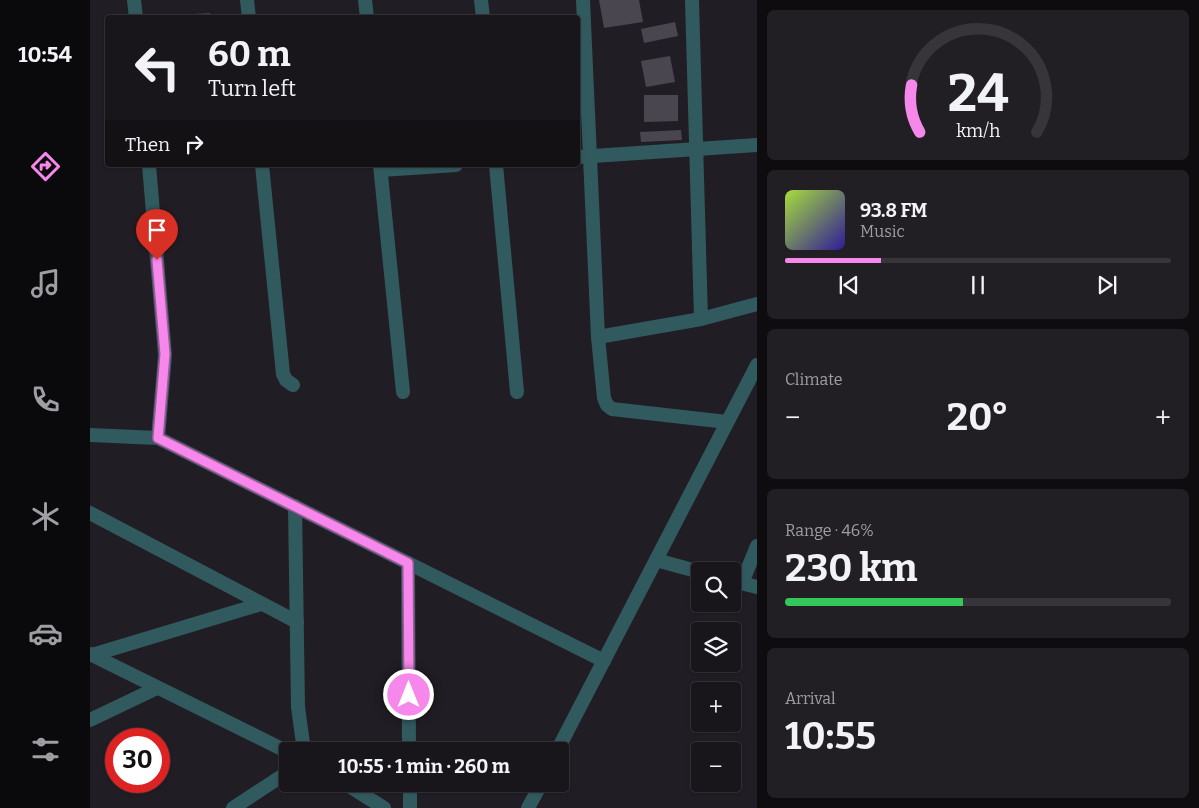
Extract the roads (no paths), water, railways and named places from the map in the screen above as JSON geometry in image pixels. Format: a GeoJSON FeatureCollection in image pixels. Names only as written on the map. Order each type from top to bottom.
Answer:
{"type":"FeatureCollection","features":[{"type":"Feature","properties":{"kind":"street"},"geometry":{"type":"LineString","coordinates":[[134,0],[136,15]]}},
{"type":"Feature","properties":{"kind":"street"},"geometry":{"type":"LineString","coordinates":[[247,0],[249,15]]}},
{"type":"Feature","properties":{"kind":"street"},"geometry":{"type":"LineString","coordinates":[[365,0],[367,15]]}},
{"type":"Feature","properties":{"kind":"street"},"geometry":{"type":"LineString","coordinates":[[481,0],[483,15]]}},
{"type":"Feature","properties":{"kind":"street"},"geometry":{"type":"LineString","coordinates":[[583,0],[584,157],[604,398],[607,405],[612,409],[727,422]]}},
{"type":"Feature","properties":{"kind":"street"},"geometry":{"type":"LineString","coordinates":[[692,0],[701,319]]}},
{"type":"Feature","properties":{"kind":"street"},"geometry":{"type":"LineString","coordinates":[[584,157],[756,145]]}},
{"type":"Feature","properties":{"kind":"street"},"geometry":{"type":"LineString","coordinates":[[148,167],[165,354],[158,438]]}},
{"type":"Feature","properties":{"kind":"street"},"geometry":{"type":"LineString","coordinates":[[262,167],[283,374],[286,380],[293,385]]}},
{"type":"Feature","properties":{"kind":"street"},"geometry":{"type":"LineString","coordinates":[[403,392],[380,168],[405,167]]}},
{"type":"Feature","properties":{"kind":"street"},"geometry":{"type":"LineString","coordinates":[[496,167],[517,392]]}},
{"type":"Feature","properties":{"kind":"street"},"geometry":{"type":"LineString","coordinates":[[598,337],[701,319],[756,304]]}},
{"type":"Feature","properties":{"kind":"street"},"geometry":{"type":"LineString","coordinates":[[562,742],[756,365]]}},
{"type":"Feature","properties":{"kind":"street"},"geometry":{"type":"LineString","coordinates":[[90,435],[158,438],[604,661]]}},
{"type":"Feature","properties":{"kind":"street"},"geometry":{"type":"LineString","coordinates":[[294,506],[298,707],[303,742]]}},
{"type":"Feature","properties":{"kind":"street"},"geometry":{"type":"LineString","coordinates":[[90,513],[297,622]]}},
{"type":"Feature","properties":{"kind":"street"},"geometry":{"type":"LineString","coordinates":[[741,574],[756,546]]}},
{"type":"Feature","properties":{"kind":"street"},"geometry":{"type":"LineString","coordinates":[[656,560],[691,570]]}},
{"type":"Feature","properties":{"kind":"street"},"geometry":{"type":"LineString","coordinates":[[408,563],[409,742]]}},
{"type":"Feature","properties":{"kind":"street"},"geometry":{"type":"LineString","coordinates":[[741,583],[756,587]]}},
{"type":"Feature","properties":{"kind":"street"},"geometry":{"type":"LineString","coordinates":[[91,655],[262,604]]}},
{"type":"Feature","properties":{"kind":"street"},"geometry":{"type":"LineString","coordinates":[[91,655],[279,748]]}},
{"type":"Feature","properties":{"kind":"street"},"geometry":{"type":"LineString","coordinates":[[90,720],[157,688]]}},
{"type":"Feature","properties":{"kind":"street"},"geometry":{"type":"LineString","coordinates":[[233,808],[279,778]]}},
{"type":"Feature","properties":{"kind":"street"},"geometry":{"type":"LineString","coordinates":[[359,792],[384,808]]}},
{"type":"Feature","properties":{"kind":"street"},"geometry":{"type":"LineString","coordinates":[[410,792],[410,808]]}},
{"type":"Feature","properties":{"kind":"street"},"geometry":{"type":"LineString","coordinates":[[528,808],[537,792]]}}]}
